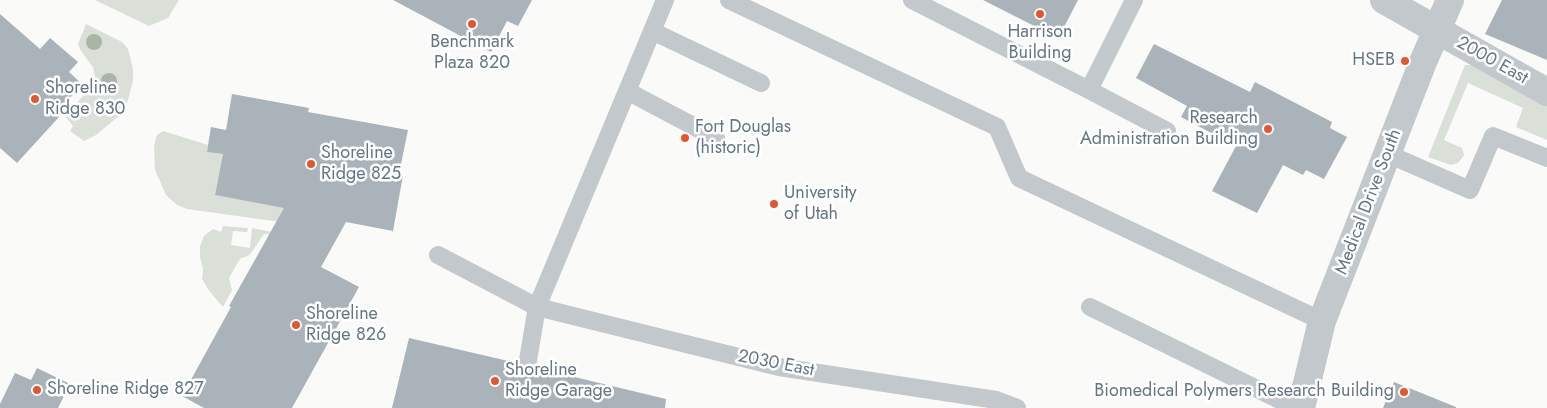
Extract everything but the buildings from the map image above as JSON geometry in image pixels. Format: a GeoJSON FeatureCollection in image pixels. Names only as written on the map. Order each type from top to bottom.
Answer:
{"type":"FeatureCollection","features":[{"type":"Feature","properties":{"kind":"street","name":"2000 East"},"geometry":{"type":"LineString","coordinates":[[1384,0],[1547,92]]}},
{"type":"Feature","properties":{"kind":"street","name":"Medical Drive South"},"geometry":{"type":"LineString","coordinates":[[1301,408],[1322,321],[1436,30],[1450,0]]}},
{"type":"Feature","properties":{"kind":"lane"},"geometry":{"type":"LineString","coordinates":[[527,366],[537,306],[665,0]]}},
{"type":"Feature","properties":{"kind":"lane"},"geometry":{"type":"LineString","coordinates":[[729,0],[996,127],[1020,178],[1322,321]]}},
{"type":"Feature","properties":{"kind":"lane"},"geometry":{"type":"LineString","coordinates":[[912,0],[1167,131]]}},
{"type":"Feature","properties":{"kind":"lane"},"geometry":{"type":"LineString","coordinates":[[1089,90],[1134,0]]}},
{"type":"Feature","properties":{"kind":"lane"},"geometry":{"type":"LineString","coordinates":[[652,32],[761,83]]}},
{"type":"Feature","properties":{"kind":"lane"},"geometry":{"type":"LineString","coordinates":[[626,91],[716,138]]}},
{"type":"Feature","properties":{"kind":"lane"},"geometry":{"type":"LineString","coordinates":[[1388,154],[1470,190],[1493,136],[1547,158]]}},
{"type":"Feature","properties":{"kind":"lane","name":"2030 East"},"geometry":{"type":"LineString","coordinates":[[438,255],[537,306],[779,367],[996,400],[1017,408]]}},
{"type":"Feature","properties":{"kind":"lane"},"geometry":{"type":"LineString","coordinates":[[1090,307],[1296,408]]}},
{"type":"Feature","properties":{"kind":"shaded area"},"geometry":{"type":"Polygon","coordinates":[[[95,0],[179,0],[168,18],[149,26],[95,0]]]}},
{"type":"Feature","properties":{"kind":"shaded area"},"geometry":{"type":"Polygon","coordinates":[[[86,24],[122,42],[128,49],[133,69],[133,81],[127,103],[120,115],[96,135],[84,141],[70,131],[73,126],[65,116],[92,86],[95,77],[93,67],[78,44],[86,24]]]}},
{"type":"Feature","properties":{"kind":"shaded area"},"geometry":{"type":"Polygon","coordinates":[[[1465,65],[1474,65],[1547,106],[1547,140],[1516,127],[1523,108],[1468,83],[1444,140],[1462,148],[1464,155],[1458,163],[1451,165],[1428,157],[1465,65]]]}},
{"type":"Feature","properties":{"kind":"shaded area"},"geometry":{"type":"Polygon","coordinates":[[[163,131],[208,145],[207,152],[223,154],[215,195],[292,209],[281,222],[187,209],[177,205],[166,195],[155,170],[154,146],[157,135],[163,131]]]}},
{"type":"Feature","properties":{"kind":"shaded area"},"geometry":{"type":"Polygon","coordinates":[[[223,226],[248,228],[247,232],[233,231],[231,245],[250,248],[252,228],[303,238],[296,249],[268,234],[264,234],[251,253],[241,258],[229,278],[232,290],[223,307],[202,279],[203,269],[200,247],[204,236],[213,229],[221,232],[223,226]]]}},
{"type":"Feature","properties":{"kind":"place","name":"Harrison Building"},"geometry":{"type":"Point","coordinates":[1040,14]}},
{"type":"Feature","properties":{"kind":"place","name":"Benchmark Plaza 820"},"geometry":{"type":"Point","coordinates":[472,24]}},
{"type":"Feature","properties":{"kind":"place","name":"HSEB"},"geometry":{"type":"Point","coordinates":[1405,61]}},
{"type":"Feature","properties":{"kind":"place","name":"Shoreline Ridge 830"},"geometry":{"type":"Point","coordinates":[35,99]}},
{"type":"Feature","properties":{"kind":"place","name":"Research Administration Building"},"geometry":{"type":"Point","coordinates":[1268,129]}},
{"type":"Feature","properties":{"kind":"place","name":"Fort Douglas (historic)"},"geometry":{"type":"Point","coordinates":[685,138]}},
{"type":"Feature","properties":{"kind":"place","name":"Shoreline Ridge 825"},"geometry":{"type":"Point","coordinates":[311,164]}},
{"type":"Feature","properties":{"kind":"place","name":"University of Utah"},"geometry":{"type":"Point","coordinates":[774,204]}},
{"type":"Feature","properties":{"kind":"place","name":"Shoreline Ridge 826"},"geometry":{"type":"Point","coordinates":[296,325]}},
{"type":"Feature","properties":{"kind":"place","name":"Shoreline Ridge Garage"},"geometry":{"type":"Point","coordinates":[495,381]}},
{"type":"Feature","properties":{"kind":"place","name":"Shoreline Ridge 827"},"geometry":{"type":"Point","coordinates":[37,390]}},
{"type":"Feature","properties":{"kind":"place","name":"Biomedical Polymers Research Building"},"geometry":{"type":"Point","coordinates":[1404,392]}}]}
